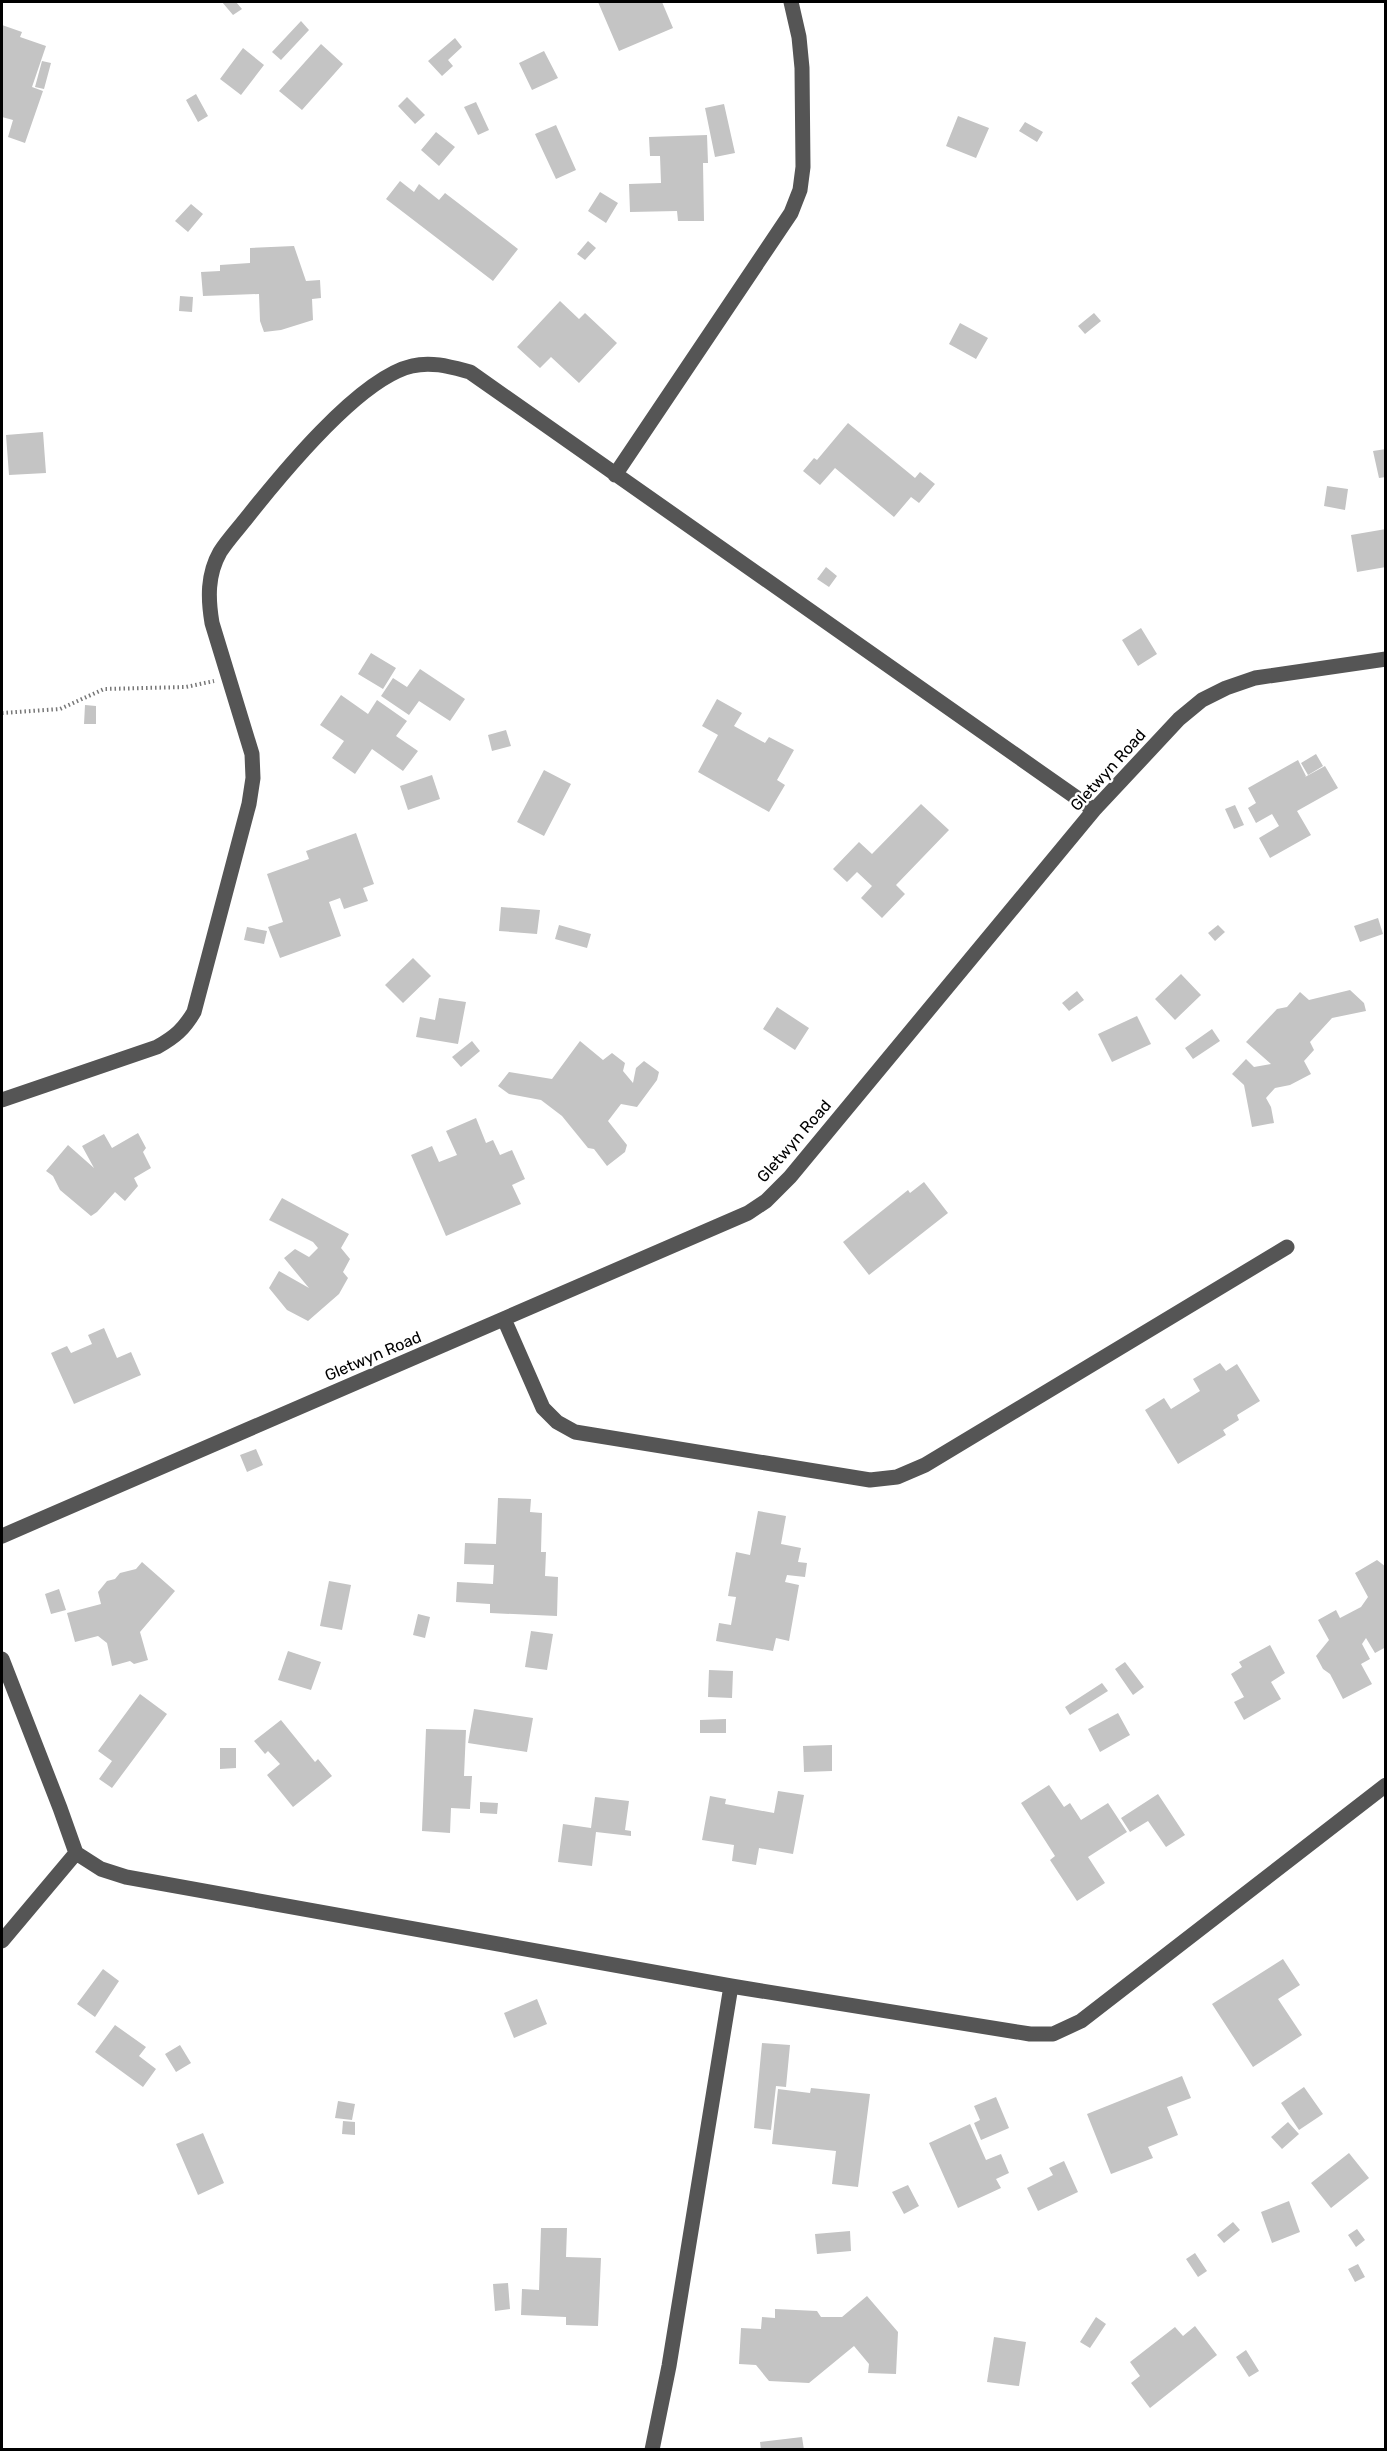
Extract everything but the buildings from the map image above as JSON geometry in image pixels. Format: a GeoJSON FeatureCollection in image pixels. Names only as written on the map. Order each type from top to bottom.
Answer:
{"type":"FeatureCollection","features":[{"type":"Feature","properties":{"kind":"street"},"geometry":{"type":"LineString","coordinates":[[615,475],[791,213],[800,190],[803,167],[802,68],[799,37],[791,2]]}},
{"type":"Feature","properties":{"kind":"street"},"geometry":{"type":"LineString","coordinates":[[2,1100],[157,1047],[177,1036],[194,1012],[249,804],[253,778],[252,754],[212,623],[208,602],[210,578],[220,552],[271,487],[332,420],[386,376],[411,366],[428,364],[470,372],[1094,810]]}},
{"type":"Feature","properties":{"kind":"street","name":"Gletwyn Road"},"geometry":{"type":"LineString","coordinates":[[2,1536],[730,1223],[766,1201],[797,1168],[1094,810],[1179,719],[1202,700],[1255,678],[1386,659]]}},
{"type":"Feature","properties":{"kind":"street"},"geometry":{"type":"LineString","coordinates":[[504,1319],[543,1408],[557,1422],[575,1432],[870,1480],[897,1477],[926,1465],[1287,1247]]}},
{"type":"Feature","properties":{"kind":"street"},"geometry":{"type":"LineString","coordinates":[[2,1659],[76,1853],[101,1869],[126,1877],[731,1986],[1030,2034],[1053,2034],[1081,2021],[1386,1785]]}},
{"type":"Feature","properties":{"kind":"street"},"geometry":{"type":"LineString","coordinates":[[2,1941],[76,1853]]}},
{"type":"Feature","properties":{"kind":"street"},"geometry":{"type":"LineString","coordinates":[[652,2450],[669,2366],[731,1986]]}},
{"type":"Feature","properties":{"kind":"path"},"geometry":{"type":"LineString","coordinates":[[2,713],[60,709],[104,689],[186,687],[229,677]]}}]}
